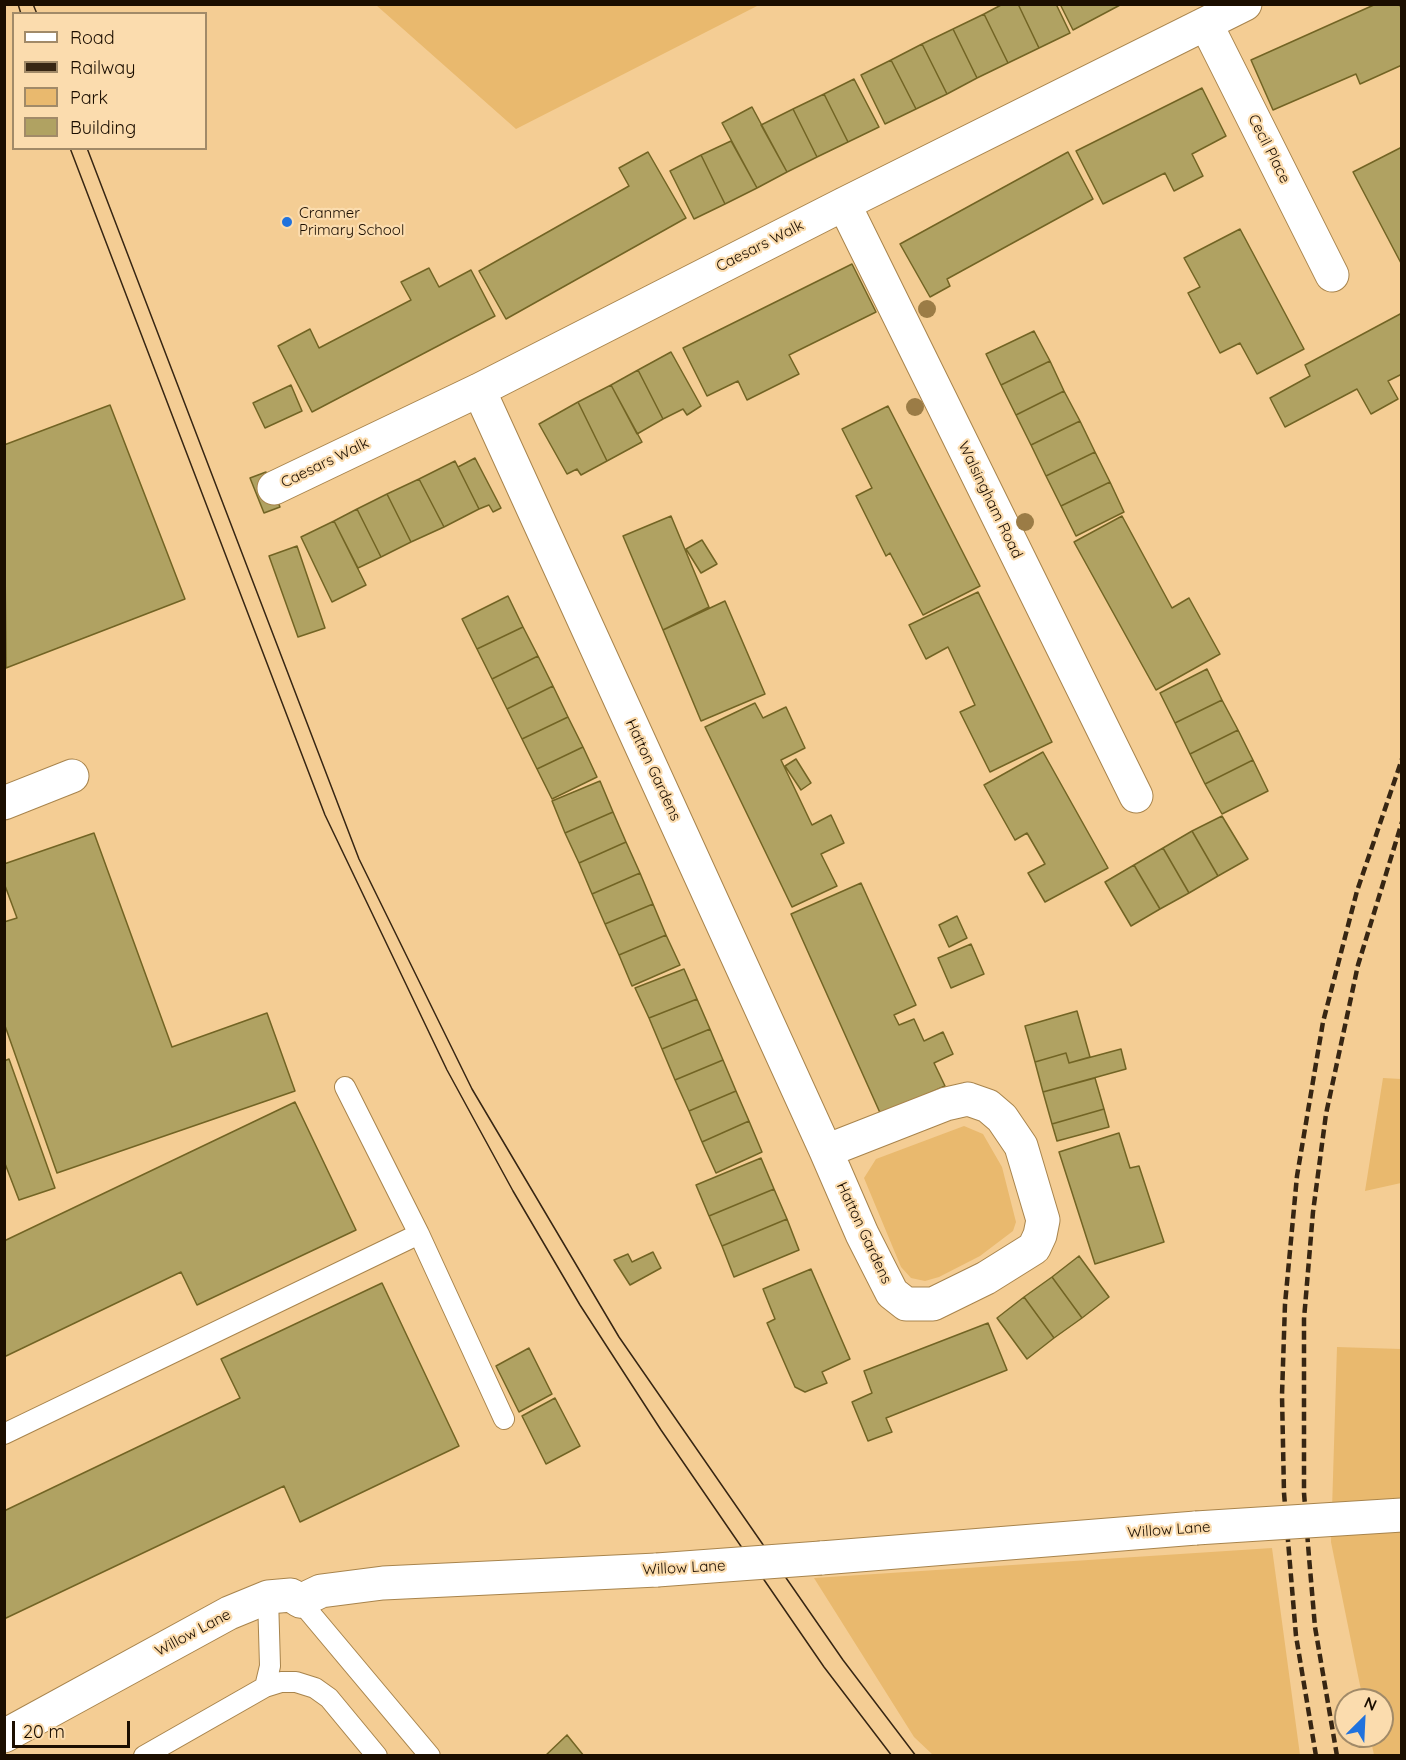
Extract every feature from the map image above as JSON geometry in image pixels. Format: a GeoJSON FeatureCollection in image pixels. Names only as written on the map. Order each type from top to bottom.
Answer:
{"type":"FeatureCollection","features":[{"type":"Feature","properties":{"kind":"street","name":"Caesars Walk"},"geometry":{"type":"LineString","coordinates":[[274,488],[479,390],[844,204],[1245,4]]}},
{"type":"Feature","properties":{"kind":"street","name":"Cecil Place"},"geometry":{"type":"LineString","coordinates":[[1206,24],[1332,275]]}},
{"type":"Feature","properties":{"kind":"street","name":"Walsingham Road"},"geometry":{"type":"LineString","coordinates":[[844,204],[1137,796]]}},
{"type":"Feature","properties":{"kind":"street","name":"Hatton Gardens"},"geometry":{"type":"LineString","coordinates":[[479,390],[862,1234],[892,1293],[906,1304],[933,1304],[986,1278],[1034,1248],[1040,1235],[1043,1220],[1021,1146],[1002,1118],[988,1106],[968,1099],[946,1104],[826,1151]]}},
{"type":"Feature","properties":{"kind":"street"},"geometry":{"type":"LineString","coordinates":[[4,802],[72,776]]}},
{"type":"Feature","properties":{"kind":"street","name":"Willow Lane"},"geometry":{"type":"LineString","coordinates":[[4,1736],[229,1613],[321,1591],[383,1583],[657,1570],[1196,1528],[1401,1515]]}},
{"type":"Feature","properties":{"kind":"lane"},"geometry":{"type":"LineString","coordinates":[[345,1087],[419,1233],[504,1419]]}},
{"type":"Feature","properties":{"kind":"lane"},"geometry":{"type":"LineString","coordinates":[[4,1434],[419,1233]]}},
{"type":"Feature","properties":{"kind":"lane"},"geometry":{"type":"LineString","coordinates":[[265,1687],[284,1599]]}},
{"type":"Feature","properties":{"kind":"lane"},"geometry":{"type":"LineString","coordinates":[[284,1599],[430,1755]]}},
{"type":"Feature","properties":{"kind":"lane"},"geometry":{"type":"LineString","coordinates":[[144,1755],[265,1687],[281,1682],[296,1682],[315,1688],[329,1698],[377,1755]]}},
{"type":"Feature","properties":{"kind":"green space"},"geometry":{"type":"Polygon","coordinates":[[[376,5],[759,5],[516,129],[376,5]]]}},
{"type":"Feature","properties":{"kind":"green space"},"geometry":{"type":"Polygon","coordinates":[[[1383,1078],[1401,1079],[1401,1183],[1365,1191],[1383,1078]]]}},
{"type":"Feature","properties":{"kind":"green space"},"geometry":{"type":"Polygon","coordinates":[[[964,1126],[983,1134],[1002,1167],[1016,1222],[1013,1231],[980,1256],[939,1277],[925,1281],[911,1278],[901,1267],[864,1178],[876,1159],[964,1126]]]}},
{"type":"Feature","properties":{"kind":"green space"},"geometry":{"type":"Polygon","coordinates":[[[1337,1347],[1401,1349],[1401,1755],[1374,1755],[1373,1748],[1394,1748],[1394,1688],[1361,1688],[1331,1542],[1337,1347]]]}},
{"type":"Feature","properties":{"kind":"green space"},"geometry":{"type":"Polygon","coordinates":[[[1272,1548],[1300,1755],[933,1755],[914,1737],[814,1578],[1272,1548]]]}},
{"type":"Feature","properties":{"kind":"building"},"geometry":{"type":"Polygon","coordinates":[[[1003,4],[1018,4],[1039,48],[1008,63],[984,14],[1003,4]]]}},
{"type":"Feature","properties":{"kind":"building"},"geometry":{"type":"Polygon","coordinates":[[[1018,4],[1056,4],[1070,33],[1039,48],[1018,4]]]}},
{"type":"Feature","properties":{"kind":"building"},"geometry":{"type":"Polygon","coordinates":[[[1060,4],[1122,4],[1073,30],[1060,4]]]}},
{"type":"Feature","properties":{"kind":"building"},"geometry":{"type":"Polygon","coordinates":[[[1376,4],[1399,4],[1402,10],[1402,65],[1360,84],[1356,74],[1273,110],[1251,60],[1376,4]]]}},
{"type":"Feature","properties":{"kind":"building"},"geometry":{"type":"Polygon","coordinates":[[[984,14],[1008,63],[977,78],[953,29],[984,14]]]}},
{"type":"Feature","properties":{"kind":"building"},"geometry":{"type":"Polygon","coordinates":[[[953,29],[977,78],[947,94],[922,44],[953,29]]]}},
{"type":"Feature","properties":{"kind":"building"},"geometry":{"type":"Polygon","coordinates":[[[922,44],[947,94],[916,109],[891,60],[922,44]]]}},
{"type":"Feature","properties":{"kind":"building"},"geometry":{"type":"Polygon","coordinates":[[[891,60],[916,109],[885,124],[861,75],[891,60]]]}},
{"type":"Feature","properties":{"kind":"building"},"geometry":{"type":"Polygon","coordinates":[[[854,79],[879,127],[848,142],[824,94],[854,79]]]}},
{"type":"Feature","properties":{"kind":"building"},"geometry":{"type":"Polygon","coordinates":[[[1202,88],[1226,136],[1192,154],[1203,176],[1174,191],[1165,173],[1103,204],[1076,151],[1202,88]]]}},
{"type":"Feature","properties":{"kind":"building"},"geometry":{"type":"Polygon","coordinates":[[[824,94],[848,142],[817,157],[793,109],[824,94]]]}},
{"type":"Feature","properties":{"kind":"building"},"geometry":{"type":"Polygon","coordinates":[[[752,107],[787,172],[757,188],[722,123],[752,107]]]}},
{"type":"Feature","properties":{"kind":"building"},"geometry":{"type":"Polygon","coordinates":[[[793,109],[817,157],[787,172],[761,125],[793,109]]]}},
{"type":"Feature","properties":{"kind":"building"},"geometry":{"type":"Polygon","coordinates":[[[731,141],[757,188],[725,204],[701,155],[731,141]]]}},
{"type":"Feature","properties":{"kind":"building"},"geometry":{"type":"Polygon","coordinates":[[[1402,147],[1402,265],[1353,172],[1402,147]]]}},
{"type":"Feature","properties":{"kind":"building"},"geometry":{"type":"Polygon","coordinates":[[[648,152],[686,218],[506,319],[479,271],[629,186],[619,168],[648,152]]]}},
{"type":"Feature","properties":{"kind":"building"},"geometry":{"type":"Polygon","coordinates":[[[1068,152],[1093,199],[947,279],[950,286],[930,297],[900,244],[1068,152]]]}},
{"type":"Feature","properties":{"kind":"building"},"geometry":{"type":"Polygon","coordinates":[[[701,155],[725,204],[694,219],[670,171],[701,155]]]}},
{"type":"Feature","properties":{"kind":"building"},"geometry":{"type":"Polygon","coordinates":[[[1240,229],[1304,349],[1257,374],[1240,343],[1220,353],[1188,293],[1200,287],[1184,258],[1240,229]]]}},
{"type":"Feature","properties":{"kind":"building"},"geometry":{"type":"Polygon","coordinates":[[[852,264],[876,312],[789,355],[799,374],[747,400],[738,381],[707,396],[683,348],[852,264]]]}},
{"type":"Feature","properties":{"kind":"building"},"geometry":{"type":"Polygon","coordinates":[[[429,268],[439,287],[471,270],[495,316],[312,412],[278,346],[310,329],[319,348],[411,300],[401,282],[429,268]]]}},
{"type":"Feature","properties":{"kind":"building"},"geometry":{"type":"Polygon","coordinates":[[[1402,313],[1402,374],[1388,381],[1398,399],[1371,414],[1357,389],[1285,427],[1270,398],[1310,376],[1305,365],[1402,313]]]}},
{"type":"Feature","properties":{"kind":"building"},"geometry":{"type":"Polygon","coordinates":[[[1034,331],[1050,361],[1001,385],[986,354],[1034,331]]]}},
{"type":"Feature","properties":{"kind":"building"},"geometry":{"type":"Polygon","coordinates":[[[671,352],[701,406],[687,415],[683,409],[663,419],[638,370],[671,352]]]}},
{"type":"Feature","properties":{"kind":"building"},"geometry":{"type":"Polygon","coordinates":[[[1050,361],[1064,391],[1016,415],[1001,385],[1050,361]]]}},
{"type":"Feature","properties":{"kind":"building"},"geometry":{"type":"Polygon","coordinates":[[[638,370],[663,419],[637,434],[611,385],[638,370]]]}},
{"type":"Feature","properties":{"kind":"building"},"geometry":{"type":"Polygon","coordinates":[[[291,385],[302,411],[265,428],[253,403],[291,385]]]}},
{"type":"Feature","properties":{"kind":"building"},"geometry":{"type":"Polygon","coordinates":[[[611,385],[642,442],[607,461],[578,402],[611,385]]]}},
{"type":"Feature","properties":{"kind":"building"},"geometry":{"type":"Polygon","coordinates":[[[1064,391],[1080,421],[1031,445],[1016,415],[1064,391]]]}},
{"type":"Feature","properties":{"kind":"building"},"geometry":{"type":"Polygon","coordinates":[[[578,402],[607,461],[581,475],[577,469],[567,474],[539,424],[578,402]]]}},
{"type":"Feature","properties":{"kind":"building"},"geometry":{"type":"Polygon","coordinates":[[[110,405],[185,599],[6,668],[4,445],[110,405]]]}},
{"type":"Feature","properties":{"kind":"building"},"geometry":{"type":"Polygon","coordinates":[[[888,406],[980,586],[923,615],[890,553],[886,556],[856,496],[872,488],[842,429],[888,406]]]}},
{"type":"Feature","properties":{"kind":"building"},"geometry":{"type":"Polygon","coordinates":[[[1080,421],[1095,452],[1046,476],[1031,445],[1080,421]]]}},
{"type":"Feature","properties":{"kind":"building"},"geometry":{"type":"Polygon","coordinates":[[[1095,452],[1110,482],[1061,506],[1046,476],[1095,452]]]}},
{"type":"Feature","properties":{"kind":"building"},"geometry":{"type":"Polygon","coordinates":[[[475,458],[501,508],[493,512],[489,505],[479,509],[458,467],[475,458]]]}},
{"type":"Feature","properties":{"kind":"building"},"geometry":{"type":"Polygon","coordinates":[[[455,461],[479,509],[444,527],[419,479],[455,461]]]}},
{"type":"Feature","properties":{"kind":"building"},"geometry":{"type":"Polygon","coordinates":[[[266,472],[280,507],[264,513],[250,478],[266,472]]]}},
{"type":"Feature","properties":{"kind":"building"},"geometry":{"type":"Polygon","coordinates":[[[419,479],[444,527],[411,542],[387,494],[419,479]]]}},
{"type":"Feature","properties":{"kind":"building"},"geometry":{"type":"Polygon","coordinates":[[[1110,482],[1124,512],[1076,536],[1061,506],[1110,482]]]}},
{"type":"Feature","properties":{"kind":"building"},"geometry":{"type":"Polygon","coordinates":[[[387,494],[411,542],[381,557],[357,509],[387,494]]]}},
{"type":"Feature","properties":{"kind":"building"},"geometry":{"type":"Polygon","coordinates":[[[357,509],[381,557],[358,568],[334,521],[357,509]]]}},
{"type":"Feature","properties":{"kind":"building"},"geometry":{"type":"Polygon","coordinates":[[[671,516],[709,607],[663,630],[623,536],[671,516]]]}},
{"type":"Feature","properties":{"kind":"building"},"geometry":{"type":"Polygon","coordinates":[[[1122,516],[1172,608],[1189,598],[1220,654],[1156,690],[1074,542],[1122,516]]]}},
{"type":"Feature","properties":{"kind":"building"},"geometry":{"type":"Polygon","coordinates":[[[334,521],[366,585],[332,602],[301,537],[334,521]]]}},
{"type":"Feature","properties":{"kind":"building"},"geometry":{"type":"Polygon","coordinates":[[[702,540],[717,564],[701,573],[686,549],[702,540]]]}},
{"type":"Feature","properties":{"kind":"building"},"geometry":{"type":"Polygon","coordinates":[[[297,546],[325,628],[298,637],[269,556],[297,546]]]}},
{"type":"Feature","properties":{"kind":"building"},"geometry":{"type":"Polygon","coordinates":[[[978,592],[1052,742],[990,772],[960,712],[975,705],[948,647],[926,659],[909,625],[978,592]]]}},
{"type":"Feature","properties":{"kind":"building"},"geometry":{"type":"Polygon","coordinates":[[[508,596],[523,627],[477,649],[462,619],[508,596]]]}},
{"type":"Feature","properties":{"kind":"building"},"geometry":{"type":"Polygon","coordinates":[[[725,601],[765,694],[701,721],[663,630],[725,601]]]}},
{"type":"Feature","properties":{"kind":"building"},"geometry":{"type":"Polygon","coordinates":[[[523,627],[538,656],[492,679],[477,649],[523,627]]]}},
{"type":"Feature","properties":{"kind":"building"},"geometry":{"type":"Polygon","coordinates":[[[538,656],[553,686],[507,709],[492,679],[538,656]]]}},
{"type":"Feature","properties":{"kind":"building"},"geometry":{"type":"Polygon","coordinates":[[[1207,669],[1222,700],[1175,723],[1160,693],[1207,669]]]}},
{"type":"Feature","properties":{"kind":"building"},"geometry":{"type":"Polygon","coordinates":[[[553,686],[568,717],[522,739],[507,709],[553,686]]]}},
{"type":"Feature","properties":{"kind":"building"},"geometry":{"type":"Polygon","coordinates":[[[1222,700],[1238,730],[1190,754],[1175,723],[1222,700]]]}},
{"type":"Feature","properties":{"kind":"building"},"geometry":{"type":"Polygon","coordinates":[[[755,703],[763,718],[786,707],[805,748],[781,760],[812,825],[831,815],[844,843],[821,854],[837,886],[792,907],[705,727],[755,703]]]}},
{"type":"Feature","properties":{"kind":"building"},"geometry":{"type":"Polygon","coordinates":[[[568,717],[583,747],[537,769],[522,739],[568,717]]]}},
{"type":"Feature","properties":{"kind":"building"},"geometry":{"type":"Polygon","coordinates":[[[1238,730],[1253,760],[1205,784],[1190,754],[1238,730]]]}},
{"type":"Feature","properties":{"kind":"building"},"geometry":{"type":"Polygon","coordinates":[[[583,747],[597,777],[552,799],[537,769],[583,747]]]}},
{"type":"Feature","properties":{"kind":"building"},"geometry":{"type":"Polygon","coordinates":[[[1043,752],[1108,868],[1045,902],[1028,873],[1045,864],[1027,833],[1015,840],[984,785],[1043,752]]]}},
{"type":"Feature","properties":{"kind":"building"},"geometry":{"type":"Polygon","coordinates":[[[796,759],[811,783],[801,790],[785,766],[796,759]]]}},
{"type":"Feature","properties":{"kind":"building"},"geometry":{"type":"Polygon","coordinates":[[[1253,760],[1268,791],[1222,814],[1205,784],[1253,760]]]}},
{"type":"Feature","properties":{"kind":"building"},"geometry":{"type":"Polygon","coordinates":[[[600,781],[613,812],[565,833],[552,801],[600,781]]]}},
{"type":"Feature","properties":{"kind":"building"},"geometry":{"type":"Polygon","coordinates":[[[613,812],[626,842],[579,863],[565,833],[613,812]]]}},
{"type":"Feature","properties":{"kind":"building"},"geometry":{"type":"Polygon","coordinates":[[[1222,816],[1248,859],[1218,876],[1192,831],[1222,816]]]}},
{"type":"Feature","properties":{"kind":"building"},"geometry":{"type":"Polygon","coordinates":[[[1192,831],[1218,876],[1189,893],[1163,848],[1192,831]]]}},
{"type":"Feature","properties":{"kind":"building"},"geometry":{"type":"Polygon","coordinates":[[[94,833],[172,1047],[267,1013],[295,1091],[57,1173],[4,1023],[4,922],[17,918],[4,883],[4,864],[94,833]]]}},
{"type":"Feature","properties":{"kind":"building"},"geometry":{"type":"Polygon","coordinates":[[[626,842],[640,873],[592,894],[579,863],[626,842]]]}},
{"type":"Feature","properties":{"kind":"building"},"geometry":{"type":"Polygon","coordinates":[[[1163,848],[1189,893],[1160,909],[1134,865],[1163,848]]]}},
{"type":"Feature","properties":{"kind":"building"},"geometry":{"type":"Polygon","coordinates":[[[1134,865],[1160,909],[1131,926],[1105,882],[1134,865]]]}},
{"type":"Feature","properties":{"kind":"building"},"geometry":{"type":"Polygon","coordinates":[[[640,873],[653,904],[605,924],[592,894],[640,873]]]}},
{"type":"Feature","properties":{"kind":"building"},"geometry":{"type":"Polygon","coordinates":[[[861,883],[916,1005],[894,1015],[899,1025],[914,1019],[924,1041],[943,1032],[953,1054],[934,1063],[945,1086],[881,1115],[791,914],[861,883]]]}},
{"type":"Feature","properties":{"kind":"building"},"geometry":{"type":"Polygon","coordinates":[[[653,904],[666,935],[619,955],[605,924],[653,904]]]}},
{"type":"Feature","properties":{"kind":"building"},"geometry":{"type":"Polygon","coordinates":[[[957,916],[967,938],[949,947],[939,925],[957,916]]]}},
{"type":"Feature","properties":{"kind":"building"},"geometry":{"type":"Polygon","coordinates":[[[666,935],[680,965],[632,986],[619,955],[666,935]]]}},
{"type":"Feature","properties":{"kind":"building"},"geometry":{"type":"Polygon","coordinates":[[[971,944],[984,974],[951,988],[938,958],[971,944]]]}},
{"type":"Feature","properties":{"kind":"building"},"geometry":{"type":"Polygon","coordinates":[[[684,969],[697,999],[649,1018],[635,988],[684,969]]]}},
{"type":"Feature","properties":{"kind":"building"},"geometry":{"type":"Polygon","coordinates":[[[697,999],[710,1029],[662,1049],[649,1018],[697,999]]]}},
{"type":"Feature","properties":{"kind":"building"},"geometry":{"type":"Polygon","coordinates":[[[1077,1011],[1090,1057],[1069,1063],[1066,1053],[1035,1062],[1025,1026],[1077,1011]]]}},
{"type":"Feature","properties":{"kind":"building"},"geometry":{"type":"Polygon","coordinates":[[[710,1029],[723,1060],[675,1080],[662,1049],[710,1029]]]}},
{"type":"Feature","properties":{"kind":"building"},"geometry":{"type":"Polygon","coordinates":[[[1121,1049],[1126,1069],[1043,1092],[1035,1062],[1066,1053],[1069,1063],[1121,1049]]]}},
{"type":"Feature","properties":{"kind":"building"},"geometry":{"type":"Polygon","coordinates":[[[9,1059],[55,1188],[19,1200],[4,1161],[4,1061],[9,1059]]]}},
{"type":"Feature","properties":{"kind":"building"},"geometry":{"type":"Polygon","coordinates":[[[723,1060],[736,1091],[689,1111],[675,1080],[723,1060]]]}},
{"type":"Feature","properties":{"kind":"building"},"geometry":{"type":"Polygon","coordinates":[[[1095,1078],[1104,1109],[1052,1124],[1043,1092],[1095,1078]]]}},
{"type":"Feature","properties":{"kind":"building"},"geometry":{"type":"Polygon","coordinates":[[[736,1091],[749,1121],[702,1142],[689,1111],[736,1091]]]}},
{"type":"Feature","properties":{"kind":"building"},"geometry":{"type":"Polygon","coordinates":[[[295,1102],[356,1230],[197,1305],[181,1272],[4,1357],[4,1241],[295,1102]]]}},
{"type":"Feature","properties":{"kind":"building"},"geometry":{"type":"Polygon","coordinates":[[[1104,1109],[1109,1127],[1057,1141],[1052,1124],[1104,1109]]]}},
{"type":"Feature","properties":{"kind":"building"},"geometry":{"type":"Polygon","coordinates":[[[749,1121],[762,1152],[716,1173],[702,1142],[749,1121]]]}},
{"type":"Feature","properties":{"kind":"building"},"geometry":{"type":"Polygon","coordinates":[[[1119,1133],[1130,1168],[1139,1166],[1164,1242],[1095,1264],[1059,1152],[1119,1133]]]}},
{"type":"Feature","properties":{"kind":"building"},"geometry":{"type":"Polygon","coordinates":[[[761,1158],[774,1189],[709,1216],[696,1185],[761,1158]]]}},
{"type":"Feature","properties":{"kind":"building"},"geometry":{"type":"Polygon","coordinates":[[[774,1189],[787,1219],[722,1246],[709,1216],[774,1189]]]}},
{"type":"Feature","properties":{"kind":"building"},"geometry":{"type":"Polygon","coordinates":[[[787,1219],[799,1250],[734,1277],[722,1246],[787,1219]]]}},
{"type":"Feature","properties":{"kind":"building"},"geometry":{"type":"Polygon","coordinates":[[[653,1252],[661,1268],[630,1285],[614,1260],[628,1254],[632,1262],[653,1252]]]}},
{"type":"Feature","properties":{"kind":"building"},"geometry":{"type":"Polygon","coordinates":[[[1079,1256],[1109,1297],[1082,1318],[1052,1277],[1079,1256]]]}},
{"type":"Feature","properties":{"kind":"building"},"geometry":{"type":"Polygon","coordinates":[[[811,1269],[850,1359],[822,1372],[827,1383],[805,1392],[795,1387],[767,1323],[775,1319],[763,1289],[811,1269]]]}},
{"type":"Feature","properties":{"kind":"building"},"geometry":{"type":"Polygon","coordinates":[[[1052,1277],[1082,1318],[1054,1338],[1024,1297],[1052,1277]]]}},
{"type":"Feature","properties":{"kind":"building"},"geometry":{"type":"Polygon","coordinates":[[[382,1283],[459,1446],[300,1522],[284,1486],[4,1619],[4,1511],[240,1398],[221,1359],[382,1283]]]}},
{"type":"Feature","properties":{"kind":"building"},"geometry":{"type":"Polygon","coordinates":[[[1024,1297],[1054,1338],[1027,1359],[997,1318],[1024,1297]]]}},
{"type":"Feature","properties":{"kind":"building"},"geometry":{"type":"Polygon","coordinates":[[[988,1323],[1007,1370],[886,1418],[892,1432],[868,1441],[852,1402],[872,1393],[864,1371],[988,1323]]]}},
{"type":"Feature","properties":{"kind":"building"},"geometry":{"type":"Polygon","coordinates":[[[529,1348],[552,1394],[519,1412],[496,1366],[529,1348]]]}},
{"type":"Feature","properties":{"kind":"building"},"geometry":{"type":"Polygon","coordinates":[[[555,1398],[580,1446],[546,1464],[522,1416],[555,1398]]]}},
{"type":"Feature","properties":{"kind":"building"},"geometry":{"type":"Polygon","coordinates":[[[567,1735],[584,1756],[545,1756],[567,1735]]]}},
{"type":"Feature","properties":{"kind":"tram line"},"geometry":{"type":"LineString","coordinates":[[18,4],[20,12]]}},
{"type":"Feature","properties":{"kind":"tram line"},"geometry":{"type":"LineString","coordinates":[[33,4],[36,12]]}},
{"type":"Feature","properties":{"kind":"tram line"},"geometry":{"type":"LineString","coordinates":[[71,150],[325,815],[447,1070],[513,1191],[580,1305],[661,1430],[824,1667],[892,1756]]}},
{"type":"Feature","properties":{"kind":"tram line"},"geometry":{"type":"LineString","coordinates":[[88,150],[359,859],[472,1089],[619,1337],[843,1660],[916,1756]]}},
{"type":"Feature","properties":{"kind":"railway"},"geometry":{"type":"LineString","coordinates":[[1316,1756],[1296,1636],[1284,1493],[1282,1395],[1285,1304],[1297,1176],[1323,1022],[1357,891],[1402,759]]}},
{"type":"Feature","properties":{"kind":"railway"},"geometry":{"type":"LineString","coordinates":[[1337,1756],[1315,1627],[1304,1493],[1304,1319],[1313,1212],[1326,1114],[1358,965],[1402,822]]}},
{"type":"Feature","properties":{"kind":"place","name":"Cranmer Primary School"},"geometry":{"type":"Point","coordinates":[287,222]}}]}
